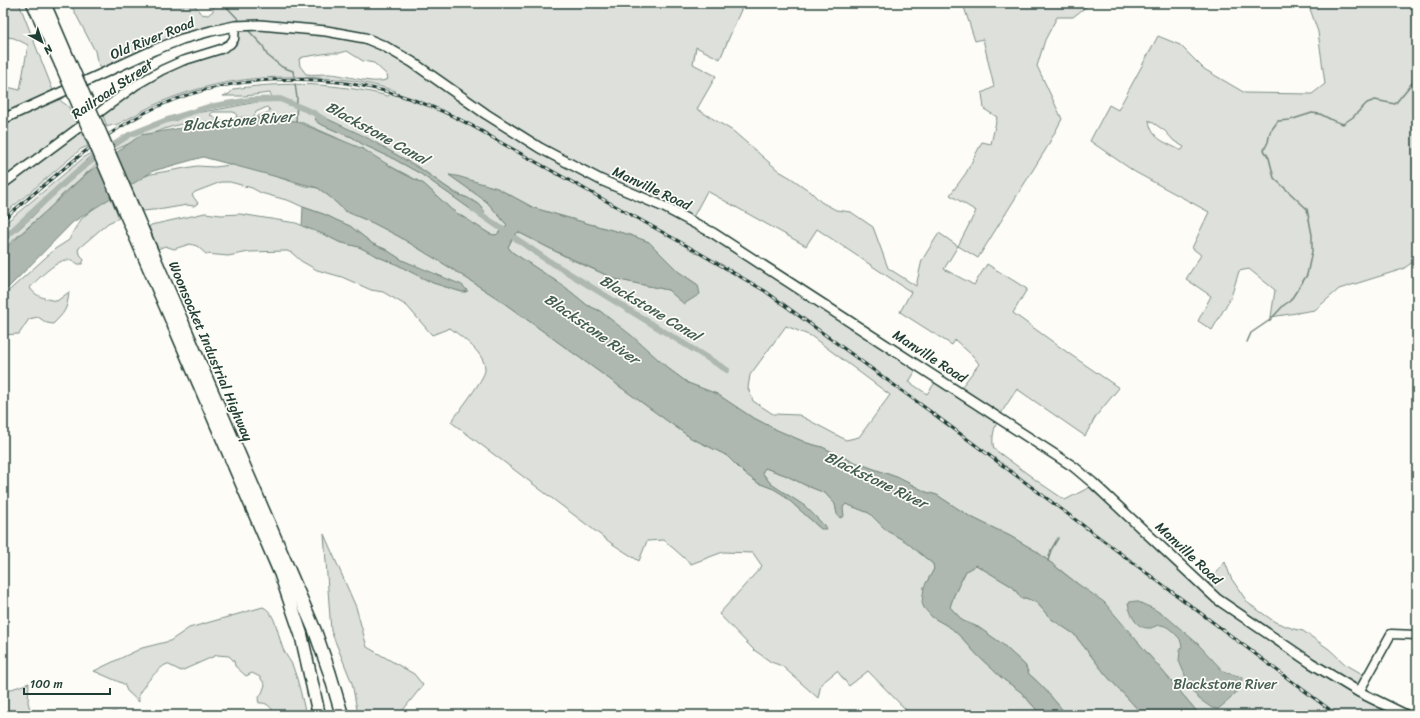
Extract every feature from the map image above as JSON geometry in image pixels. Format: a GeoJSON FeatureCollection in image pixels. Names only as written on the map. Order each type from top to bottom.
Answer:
{"type":"FeatureCollection","features":[{"type":"Feature","properties":{"kind":"highway","name":"Woonsocket Industrial Highway"},"geometry":{"type":"LineString","coordinates":[[33,3],[65,62]]}},
{"type":"Feature","properties":{"kind":"highway","name":"Woonsocket Industrial Highway"},"geometry":{"type":"LineString","coordinates":[[44,3],[65,62],[179,326],[312,625],[329,671],[342,715]]}},
{"type":"Feature","properties":{"kind":"highway","name":"Woonsocket Industrial Highway"},"geometry":{"type":"LineString","coordinates":[[179,326],[281,575],[301,634],[319,715]]}},
{"type":"Feature","properties":{"kind":"main road","name":"Old River Road"},"geometry":{"type":"LineString","coordinates":[[3,120],[122,64],[182,39],[235,26],[282,26],[346,34],[373,41],[399,54],[410,62]]}},
{"type":"Feature","properties":{"kind":"main road","name":"Manville Road"},"geometry":{"type":"LineString","coordinates":[[410,62],[498,122],[540,148],[601,180],[662,206],[713,233],[1074,468],[1093,483],[1217,599],[1311,663],[1359,692],[1406,715]]}},
{"type":"Feature","properties":{"kind":"street","name":"Railroad Street"},"geometry":{"type":"LineString","coordinates":[[3,184],[136,85],[175,64],[197,55],[226,47],[234,39],[235,26]]}},
{"type":"Feature","properties":{"kind":"street"},"geometry":{"type":"LineString","coordinates":[[1359,692],[1391,634],[1417,635]]}},
{"type":"Feature","properties":{"kind":"green space"},"geometry":{"type":"Polygon","coordinates":[[[3,3],[19,3],[54,93],[68,106],[88,146],[81,149],[3,215],[3,86],[20,90],[28,45],[14,38],[7,37],[3,41],[3,3]]]}},
{"type":"Feature","properties":{"kind":"green space","name":"Blackstone River"},"geometry":{"type":"Polygon","coordinates":[[[70,3],[193,3],[201,14],[208,15],[213,11],[213,3],[746,3],[743,5],[720,59],[696,47],[693,64],[716,76],[697,109],[733,131],[779,171],[811,192],[821,202],[836,210],[851,212],[873,227],[888,268],[916,286],[922,260],[939,233],[958,246],[944,269],[974,285],[987,264],[1027,289],[1013,313],[1119,388],[1096,416],[1085,436],[1017,389],[1003,410],[996,425],[993,441],[994,449],[1065,500],[1092,486],[1141,535],[1202,591],[1225,562],[1231,578],[1248,603],[1275,622],[1303,631],[1329,649],[1345,664],[1366,676],[1359,690],[1397,715],[1200,715],[1130,633],[1078,584],[1036,551],[1010,536],[969,516],[937,495],[926,492],[899,478],[849,460],[822,447],[807,443],[777,430],[750,416],[717,394],[688,383],[600,311],[587,305],[565,287],[512,252],[508,247],[513,237],[518,232],[570,259],[615,279],[668,290],[684,303],[698,285],[679,272],[649,242],[630,235],[534,208],[497,188],[449,175],[487,202],[507,225],[496,235],[490,234],[452,210],[424,184],[335,137],[301,122],[256,122],[258,116],[269,112],[270,110],[267,107],[256,112],[252,120],[237,119],[236,113],[233,112],[213,112],[210,115],[215,117],[217,120],[214,122],[182,124],[152,133],[115,150],[111,154],[109,150],[129,137],[164,123],[177,120],[188,114],[267,100],[272,97],[270,93],[245,96],[223,96],[229,94],[234,89],[253,86],[292,84],[350,88],[388,96],[396,91],[347,80],[299,77],[258,78],[219,84],[180,95],[155,104],[118,124],[107,127],[101,110],[142,79],[218,48],[231,40],[234,25],[103,71],[97,61],[95,51],[70,3]],[[347,51],[303,57],[299,59],[300,66],[306,74],[328,74],[375,81],[388,79],[387,75],[374,63],[363,61],[347,51]],[[319,115],[318,123],[352,137],[362,144],[421,174],[476,213],[468,198],[449,189],[409,162],[319,115]],[[707,191],[692,219],[919,365],[909,382],[927,394],[939,377],[960,389],[979,364],[973,356],[955,340],[952,345],[900,312],[911,292],[817,229],[806,246],[707,191]],[[786,326],[750,375],[748,388],[753,401],[773,414],[799,415],[846,440],[859,437],[890,395],[811,336],[786,326]]]}},
{"type":"Feature","properties":{"kind":"green space"},"geometry":{"type":"Polygon","coordinates":[[[992,3],[1091,3],[1073,17],[1057,17],[1045,40],[1037,66],[1062,119],[1046,149],[978,258],[958,246],[976,211],[950,195],[966,173],[982,142],[991,144],[997,117],[984,109],[982,93],[994,87],[983,39],[975,41],[964,7],[992,3]]]}},
{"type":"Feature","properties":{"kind":"green space"},"geometry":{"type":"Polygon","coordinates":[[[1308,3],[1417,3],[1417,259],[1403,269],[1339,289],[1315,310],[1271,317],[1275,290],[1249,269],[1239,271],[1231,297],[1212,330],[1198,321],[1211,296],[1186,279],[1201,255],[1192,248],[1209,212],[1135,172],[1090,141],[1109,105],[1118,110],[1158,36],[1180,45],[1204,69],[1245,93],[1312,94],[1325,84],[1318,32],[1308,3]],[[1149,120],[1150,126],[1156,136],[1164,142],[1182,150],[1184,147],[1174,141],[1165,131],[1149,120]]]}},
{"type":"Feature","properties":{"kind":"green space"},"geometry":{"type":"Polygon","coordinates":[[[96,152],[42,200],[29,215],[3,237],[3,225],[87,155],[96,152]]]}},
{"type":"Feature","properties":{"kind":"green space"},"geometry":{"type":"Polygon","coordinates":[[[99,156],[100,161],[3,249],[3,243],[54,195],[99,156]]]}},
{"type":"Feature","properties":{"kind":"green space"},"geometry":{"type":"Polygon","coordinates":[[[238,164],[305,186],[318,188],[345,211],[398,236],[449,267],[497,298],[691,438],[726,455],[744,473],[758,483],[774,489],[782,494],[821,529],[807,508],[771,484],[762,472],[765,468],[785,475],[825,493],[835,504],[837,514],[846,504],[869,513],[887,531],[905,541],[933,564],[934,569],[924,587],[932,617],[951,628],[1003,679],[1021,692],[1041,715],[911,715],[868,671],[849,686],[837,671],[821,684],[818,698],[782,666],[771,662],[754,650],[719,614],[762,566],[753,553],[723,552],[691,564],[664,540],[647,541],[639,561],[611,543],[451,422],[476,388],[485,370],[482,358],[478,352],[450,328],[432,335],[407,306],[383,292],[371,290],[342,277],[317,270],[287,251],[249,252],[228,256],[206,254],[197,246],[190,244],[174,249],[165,246],[158,249],[149,227],[151,225],[205,213],[221,215],[240,214],[296,223],[339,242],[359,247],[433,283],[466,292],[373,244],[350,226],[290,201],[261,193],[252,188],[230,182],[221,182],[195,192],[192,195],[198,203],[194,206],[187,205],[142,211],[129,182],[151,174],[197,166],[215,167],[238,164]]]}},
{"type":"Feature","properties":{"kind":"green space"},"geometry":{"type":"Polygon","coordinates":[[[110,195],[119,218],[108,223],[79,248],[78,251],[84,260],[82,264],[69,260],[62,261],[46,271],[30,288],[38,296],[57,301],[69,292],[66,307],[63,313],[53,324],[47,323],[38,317],[29,319],[19,334],[3,335],[3,296],[55,249],[69,240],[82,218],[110,195]]]}},
{"type":"Feature","properties":{"kind":"green space"},"geometry":{"type":"Polygon","coordinates":[[[324,534],[356,607],[367,647],[414,674],[423,685],[399,715],[358,715],[352,683],[331,631],[324,534]]]}},
{"type":"Feature","properties":{"kind":"green space"},"geometry":{"type":"Polygon","coordinates":[[[976,565],[1013,587],[1021,598],[1026,598],[1037,603],[1050,618],[1074,634],[1106,675],[1143,715],[1067,715],[1041,685],[1029,674],[1025,665],[1001,643],[978,627],[963,621],[950,607],[954,595],[966,571],[976,565]]]}},
{"type":"Feature","properties":{"kind":"green space"},"geometry":{"type":"Polygon","coordinates":[[[263,607],[268,610],[274,620],[284,651],[293,667],[306,715],[276,715],[265,703],[259,703],[258,699],[265,685],[260,677],[252,673],[246,676],[235,666],[234,661],[229,656],[217,655],[181,671],[167,664],[163,666],[139,693],[139,702],[127,691],[124,684],[94,671],[142,648],[170,641],[189,628],[263,607]]]}},
{"type":"Feature","properties":{"kind":"green space"},"geometry":{"type":"Polygon","coordinates":[[[29,683],[28,702],[31,713],[34,715],[3,715],[3,692],[29,683]]]}},
{"type":"Feature","properties":{"kind":"green space"},"geometry":{"type":"Polygon","coordinates":[[[94,711],[104,714],[115,712],[120,714],[91,715],[94,711]]]}},
{"type":"Feature","properties":{"kind":"water"},"geometry":{"type":"Polygon","coordinates":[[[319,115],[364,136],[421,169],[456,194],[468,198],[480,205],[485,212],[482,214],[476,213],[421,174],[362,144],[352,137],[318,123],[315,119],[319,115]]]}},
{"type":"Feature","properties":{"kind":"water","name":"Blackstone River"},"geometry":{"type":"Polygon","coordinates":[[[244,117],[295,121],[363,149],[398,171],[424,184],[452,210],[490,234],[496,235],[507,225],[487,202],[449,175],[497,188],[534,208],[630,235],[649,242],[679,272],[698,285],[700,294],[684,304],[668,290],[615,279],[518,232],[513,237],[508,247],[512,252],[565,287],[587,305],[600,311],[688,383],[717,394],[750,416],[777,430],[807,443],[822,447],[849,460],[899,478],[926,492],[937,495],[969,516],[1010,536],[1036,551],[1075,582],[1104,602],[1200,715],[1143,715],[1106,675],[1074,634],[1050,618],[1037,603],[1026,598],[1021,598],[1013,587],[976,565],[966,571],[954,595],[950,607],[963,621],[978,627],[1001,643],[1025,665],[1029,674],[1041,685],[1067,715],[1041,715],[1021,692],[1003,679],[978,656],[962,638],[951,628],[932,617],[924,608],[922,603],[924,587],[934,569],[933,564],[905,541],[887,531],[869,513],[846,504],[843,507],[844,516],[840,518],[837,514],[835,504],[825,493],[785,475],[765,468],[762,473],[771,484],[805,506],[824,525],[826,529],[821,529],[782,494],[774,489],[758,483],[744,473],[726,455],[691,438],[497,298],[398,236],[345,211],[318,188],[203,157],[153,171],[73,222],[3,293],[3,251],[86,174],[141,135],[244,117]]]}},
{"type":"Feature","properties":{"kind":"water"},"geometry":{"type":"Polygon","coordinates":[[[303,207],[326,215],[350,226],[373,244],[385,249],[402,260],[462,285],[468,291],[462,292],[433,283],[359,247],[339,242],[302,226],[303,207]]]}},
{"type":"Feature","properties":{"kind":"water"},"geometry":{"type":"Polygon","coordinates":[[[1136,601],[1154,609],[1168,618],[1197,643],[1224,672],[1242,677],[1240,687],[1230,699],[1218,709],[1212,708],[1199,699],[1186,683],[1185,675],[1179,661],[1182,646],[1180,639],[1166,626],[1158,625],[1150,628],[1140,626],[1136,623],[1128,603],[1136,601]]]}},
{"type":"Feature","properties":{"kind":"waterway"},"geometry":{"type":"LineString","coordinates":[[223,3],[240,21]]}},
{"type":"Feature","properties":{"kind":"waterway"},"geometry":{"type":"LineString","coordinates":[[248,30],[263,46],[267,55],[282,67],[293,71],[294,76]]}},
{"type":"Feature","properties":{"kind":"waterway"},"geometry":{"type":"LineString","coordinates":[[1247,342],[1251,333],[1270,320],[1284,305],[1290,301],[1307,275],[1312,251],[1312,235],[1307,209],[1274,178],[1269,158],[1264,150],[1268,142],[1270,132],[1278,121],[1290,120],[1312,113],[1320,114],[1343,124],[1353,117],[1367,103],[1375,100],[1395,104],[1417,77]]}},
{"type":"Feature","properties":{"kind":"waterway","name":"Blackstone Canal"},"geometry":{"type":"LineString","coordinates":[[295,84],[297,98],[296,122]]}},
{"type":"Feature","properties":{"kind":"waterway","name":"Blackstone Canal"},"geometry":{"type":"LineString","coordinates":[[3,239],[74,174],[99,155],[129,135],[167,120],[208,107],[250,100],[280,99],[312,112],[325,120]]}},
{"type":"Feature","properties":{"kind":"waterway","name":"Blackstone Canal"},"geometry":{"type":"LineString","coordinates":[[473,209],[544,258],[727,370]]}},
{"type":"Feature","properties":{"kind":"waterway"},"geometry":{"type":"LineString","coordinates":[[1048,561],[1051,550],[1058,538]]}},
{"type":"Feature","properties":{"kind":"railway"},"geometry":{"type":"LineString","coordinates":[[3,219],[76,158],[109,134],[161,105],[191,94],[223,86],[256,81],[289,79],[322,80],[354,84],[415,100],[471,125],[765,291],[931,412],[1337,715]]}}]}
